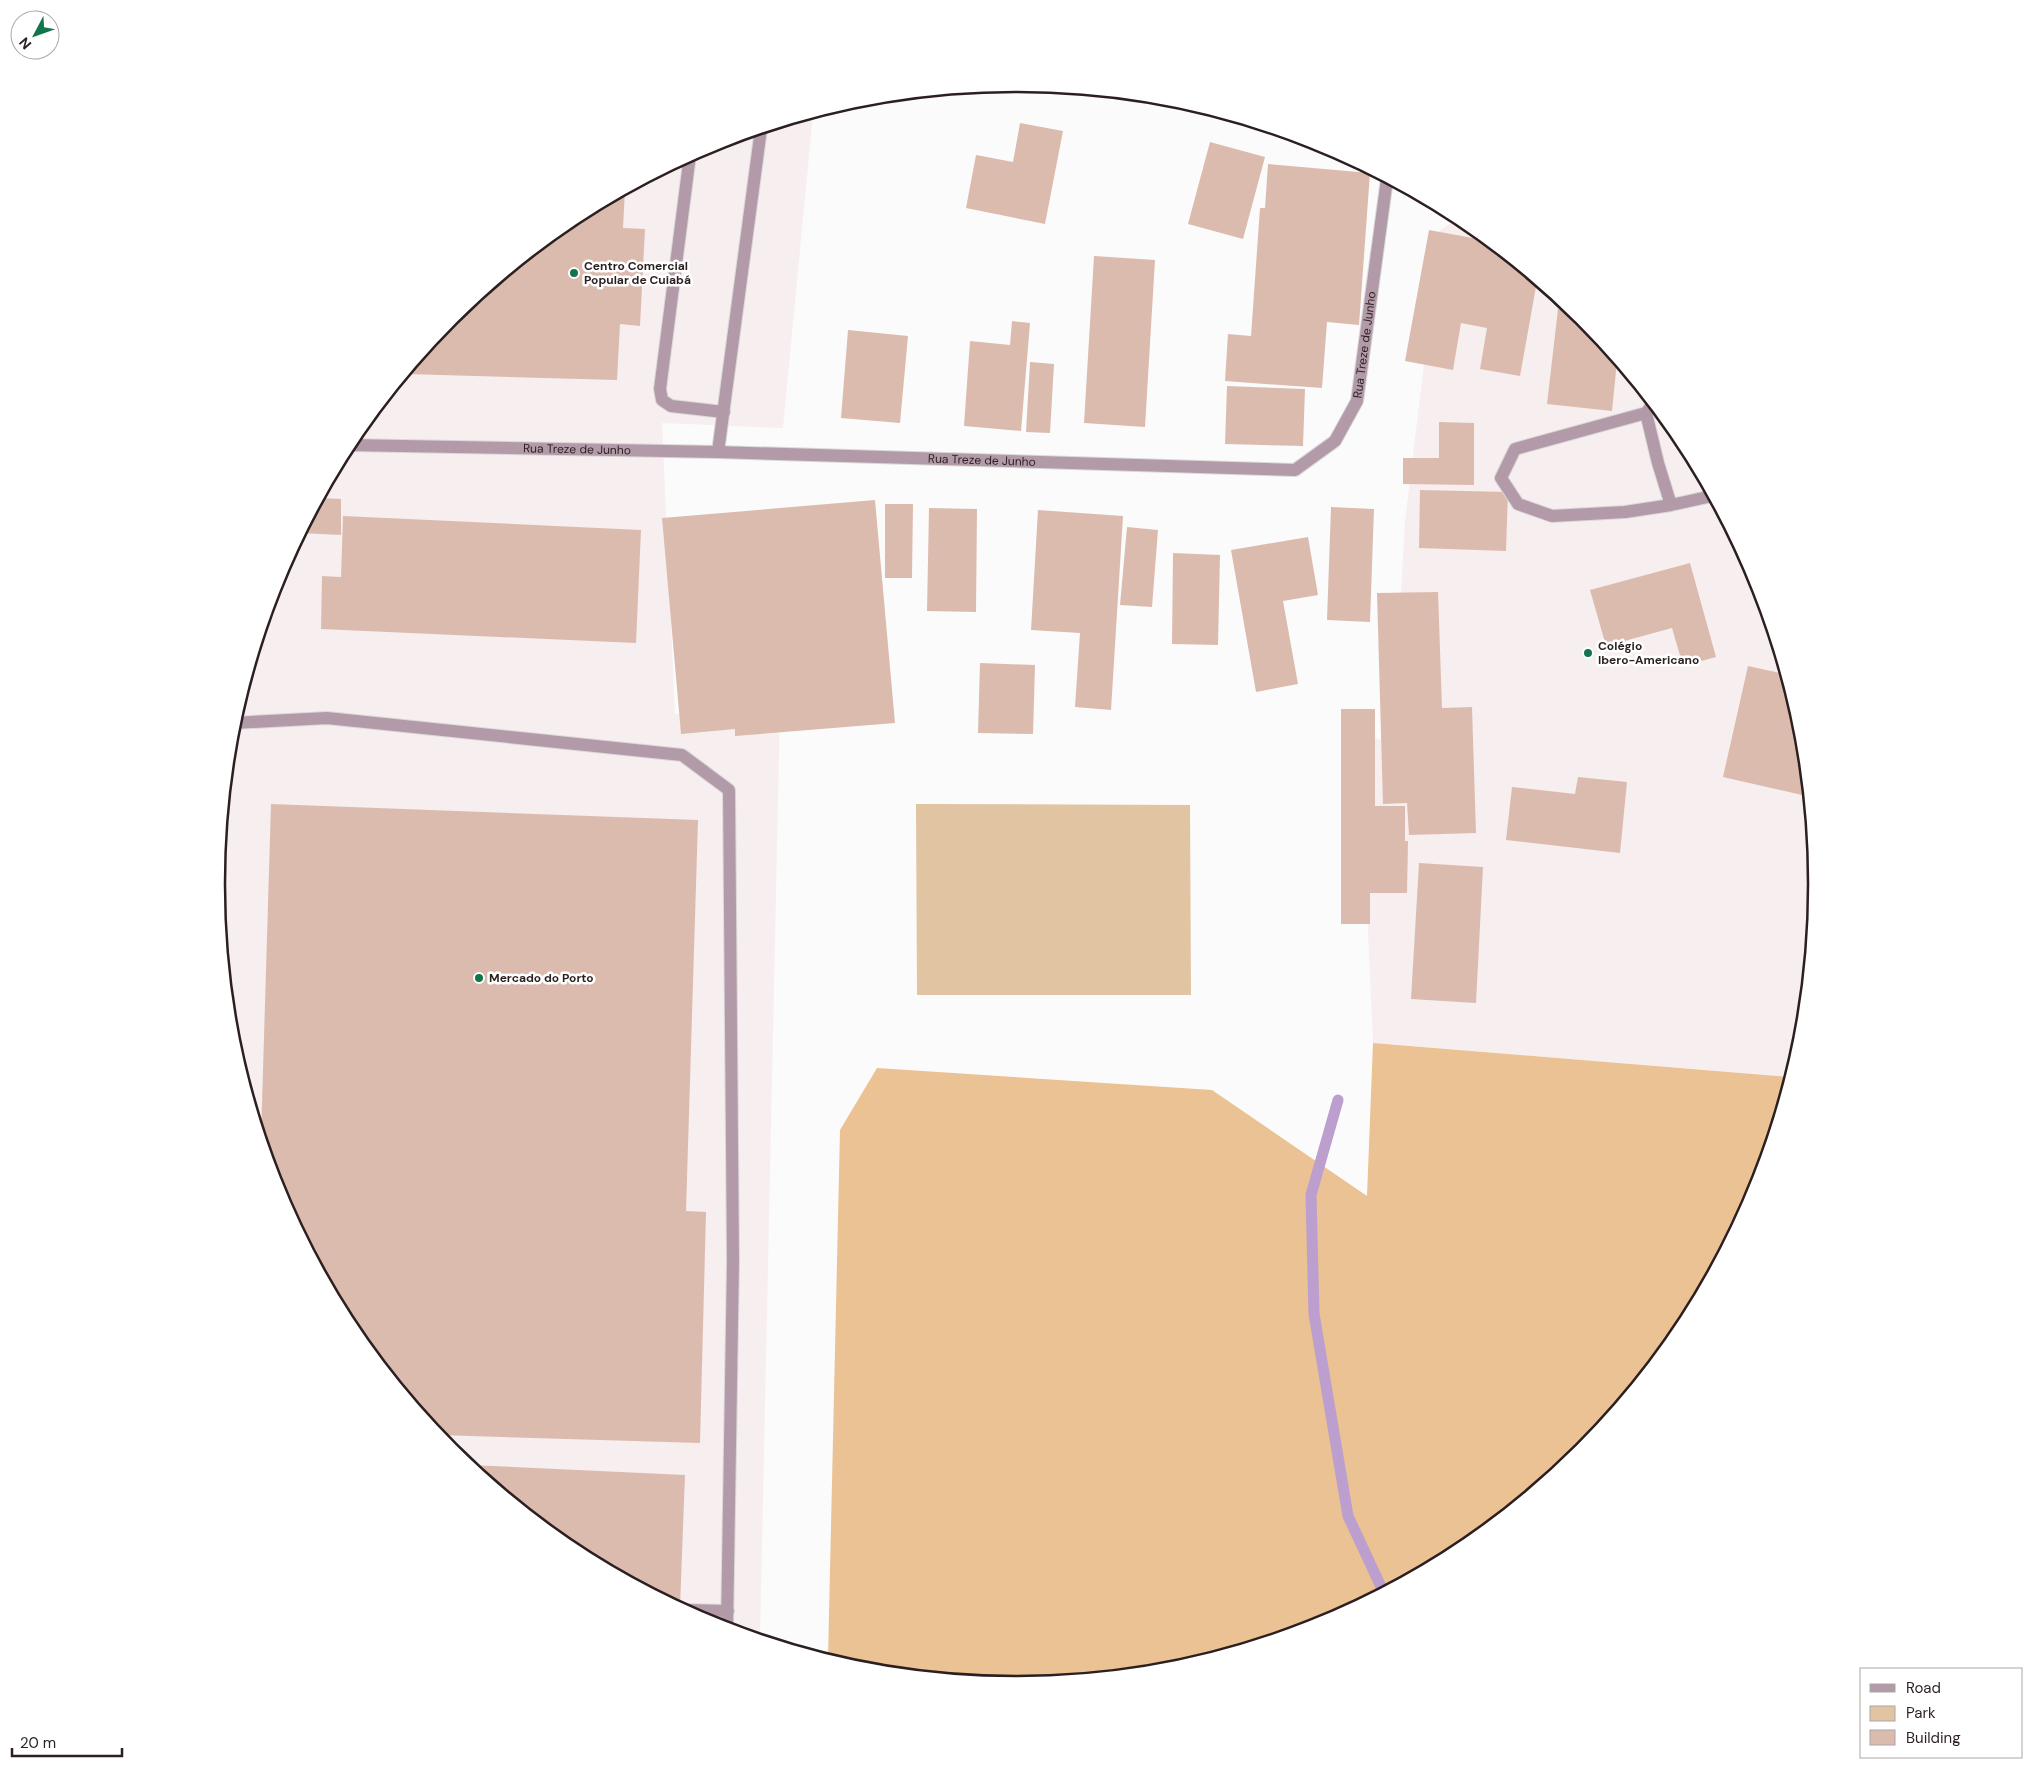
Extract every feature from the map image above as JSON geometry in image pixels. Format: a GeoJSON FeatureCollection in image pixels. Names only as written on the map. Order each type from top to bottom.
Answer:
{"type":"FeatureCollection","features":[{"type":"Feature","properties":{"kind":"street"},"geometry":{"type":"LineString","coordinates":[[718,452],[760,136]]}},
{"type":"Feature","properties":{"kind":"street"},"geometry":{"type":"LineString","coordinates":[[689,164],[660,389],[662,400],[671,406],[724,412]]}},
{"type":"Feature","properties":{"kind":"street","name":"Rua Treze de Junho"},"geometry":{"type":"LineString","coordinates":[[357,445],[718,452],[1294,470],[1335,441],[1357,401],[1386,185]]}},
{"type":"Feature","properties":{"kind":"street"},"geometry":{"type":"LineString","coordinates":[[1649,408],[1515,449],[1501,478],[1518,504],[1552,516],[1625,512],[1707,497]]}},
{"type":"Feature","properties":{"kind":"street"},"geometry":{"type":"LineString","coordinates":[[1649,409],[1658,463],[1672,505]]}},
{"type":"Feature","properties":{"kind":"street"},"geometry":{"type":"LineString","coordinates":[[242,723],[327,718],[682,755],[729,790],[733,1261],[728,1620]]}},
{"type":"Feature","properties":{"kind":"street"},"geometry":{"type":"LineString","coordinates":[[704,1610],[728,1611]]}},
{"type":"Feature","properties":{"kind":"shaded area"},"geometry":{"type":"Polygon","coordinates":[[[813,119],[783,428],[662,423],[675,714],[780,708],[760,1632],[666,1594],[577,1542],[535,1512],[457,1444],[421,1406],[358,1324],[331,1280],[285,1187],[252,1089],[240,1038],[232,987],[227,936],[225,884],[227,832],[240,730],[252,679],[267,630],[285,581],[331,488],[358,444],[389,402],[421,362],[457,324],[535,256],[577,226],[666,174],[714,153],[813,119]]]}},
{"type":"Feature","properties":{"kind":"shaded area","name":"Colégio Ibero-Americano"},"geometry":{"type":"Polygon","coordinates":[[[1451,223],[1498,256],[1576,324],[1612,362],[1675,444],[1702,488],[1748,581],[1781,679],[1793,730],[1806,832],[1808,884],[1806,936],[1793,1038],[1784,1077],[1373,1043],[1359,734],[1392,743],[1405,522],[1440,230],[1451,223]]]}},
{"type":"Feature","properties":{"kind":"shaded area"},"geometry":{"type":"Polygon","coordinates":[[[1373,1043],[1784,1077],[1766,1138],[1748,1187],[1726,1234],[1702,1280],[1675,1324],[1644,1366],[1612,1406],[1576,1444],[1538,1479],[1498,1512],[1456,1542],[1412,1569],[1367,1594],[1271,1633],[1221,1649],[1120,1669],[1016,1676],[965,1674],[913,1669],[828,1653],[840,1130],[877,1068],[1212,1090],[1367,1196],[1373,1043]]]}},
{"type":"Feature","properties":{"kind":"green space"},"geometry":{"type":"Polygon","coordinates":[[[916,804],[1190,805],[1191,995],[917,995],[916,804]]]}},
{"type":"Feature","properties":{"kind":"building"},"geometry":{"type":"Polygon","coordinates":[[[1020,123],[1063,131],[1045,224],[966,208],[976,155],[1013,162],[1020,123]]]}},
{"type":"Feature","properties":{"kind":"building"},"geometry":{"type":"Polygon","coordinates":[[[1210,142],[1265,157],[1243,239],[1188,224],[1210,142]]]}},
{"type":"Feature","properties":{"kind":"building"},"geometry":{"type":"Polygon","coordinates":[[[1268,164],[1363,172],[1370,176],[1359,325],[1327,322],[1322,388],[1225,381],[1228,334],[1251,336],[1260,208],[1265,208],[1268,164]]]}},
{"type":"Feature","properties":{"kind":"building","name":"Centro Comercial Popular de Cuiabá"},"geometry":{"type":"Polygon","coordinates":[[[625,197],[623,228],[645,229],[640,326],[620,324],[617,380],[411,374],[457,324],[495,289],[535,256],[577,226],[625,197]]]}},
{"type":"Feature","properties":{"kind":"building"},"geometry":{"type":"Polygon","coordinates":[[[1429,230],[1473,238],[1536,287],[1520,376],[1480,369],[1487,328],[1461,323],[1453,370],[1405,361],[1429,230]]]}},
{"type":"Feature","properties":{"kind":"building"},"geometry":{"type":"Polygon","coordinates":[[[1094,256],[1155,260],[1145,427],[1084,423],[1094,256]]]}},
{"type":"Feature","properties":{"kind":"building"},"geometry":{"type":"Polygon","coordinates":[[[1558,309],[1576,324],[1616,367],[1612,411],[1547,404],[1558,309]]]}},
{"type":"Feature","properties":{"kind":"building"},"geometry":{"type":"Polygon","coordinates":[[[1012,321],[1030,323],[1021,431],[964,426],[970,341],[1010,345],[1012,321]]]}},
{"type":"Feature","properties":{"kind":"building"},"geometry":{"type":"Polygon","coordinates":[[[848,330],[908,336],[900,423],[841,418],[848,330]]]}},
{"type":"Feature","properties":{"kind":"building"},"geometry":{"type":"Polygon","coordinates":[[[1030,362],[1054,364],[1050,433],[1026,432],[1030,362]]]}},
{"type":"Feature","properties":{"kind":"building"},"geometry":{"type":"Polygon","coordinates":[[[1227,386],[1305,389],[1303,446],[1225,444],[1227,386]]]}},
{"type":"Feature","properties":{"kind":"building"},"geometry":{"type":"Polygon","coordinates":[[[1439,422],[1474,423],[1474,485],[1403,484],[1403,458],[1439,458],[1439,422]]]}},
{"type":"Feature","properties":{"kind":"building"},"geometry":{"type":"Polygon","coordinates":[[[1420,490],[1508,492],[1506,551],[1419,548],[1420,490]]]}},
{"type":"Feature","properties":{"kind":"building"},"geometry":{"type":"Polygon","coordinates":[[[326,498],[341,499],[341,535],[307,533],[326,498]]]}},
{"type":"Feature","properties":{"kind":"building"},"geometry":{"type":"Polygon","coordinates":[[[875,500],[895,723],[735,736],[735,729],[681,734],[662,518],[875,500]]]}},
{"type":"Feature","properties":{"kind":"building"},"geometry":{"type":"Polygon","coordinates":[[[885,504],[913,504],[912,578],[885,578],[885,504]]]}},
{"type":"Feature","properties":{"kind":"building"},"geometry":{"type":"Polygon","coordinates":[[[1331,507],[1374,509],[1370,622],[1327,620],[1331,507]]]}},
{"type":"Feature","properties":{"kind":"building"},"geometry":{"type":"Polygon","coordinates":[[[929,508],[977,509],[976,612],[927,611],[929,508]]]}},
{"type":"Feature","properties":{"kind":"building"},"geometry":{"type":"Polygon","coordinates":[[[1038,510],[1123,516],[1111,710],[1075,707],[1080,633],[1031,630],[1038,510]]]}},
{"type":"Feature","properties":{"kind":"building"},"geometry":{"type":"Polygon","coordinates":[[[343,516],[641,530],[636,643],[321,629],[322,576],[341,577],[343,516]]]}},
{"type":"Feature","properties":{"kind":"building"},"geometry":{"type":"Polygon","coordinates":[[[1127,527],[1158,530],[1152,607],[1120,605],[1127,527]]]}},
{"type":"Feature","properties":{"kind":"building"},"geometry":{"type":"Polygon","coordinates":[[[1308,537],[1318,595],[1283,601],[1298,684],[1256,692],[1231,550],[1308,537]]]}},
{"type":"Feature","properties":{"kind":"building"},"geometry":{"type":"Polygon","coordinates":[[[1173,553],[1220,555],[1218,645],[1172,644],[1173,553]]]}},
{"type":"Feature","properties":{"kind":"building"},"geometry":{"type":"Polygon","coordinates":[[[1690,563],[1716,657],[1683,666],[1672,628],[1606,646],[1590,590],[1690,563]]]}},
{"type":"Feature","properties":{"kind":"building"},"geometry":{"type":"Polygon","coordinates":[[[1438,592],[1442,708],[1472,707],[1476,833],[1409,835],[1407,803],[1383,804],[1377,593],[1438,592]]]}},
{"type":"Feature","properties":{"kind":"building"},"geometry":{"type":"Polygon","coordinates":[[[980,663],[1035,665],[1033,734],[978,733],[980,663]]]}},
{"type":"Feature","properties":{"kind":"building"},"geometry":{"type":"Polygon","coordinates":[[[1748,666],[1779,673],[1793,730],[1802,795],[1723,777],[1748,666]]]}},
{"type":"Feature","properties":{"kind":"building"},"geometry":{"type":"Polygon","coordinates":[[[1341,709],[1375,709],[1375,806],[1405,806],[1405,841],[1408,841],[1407,893],[1370,893],[1370,924],[1341,924],[1341,709]]]}},
{"type":"Feature","properties":{"kind":"building"},"geometry":{"type":"Polygon","coordinates":[[[1578,777],[1627,782],[1620,853],[1506,840],[1512,787],[1575,794],[1578,777]]]}},
{"type":"Feature","properties":{"kind":"building","name":"Mercado do Porto"},"geometry":{"type":"Polygon","coordinates":[[[271,804],[698,820],[686,1211],[706,1212],[700,1443],[449,1435],[421,1406],[389,1366],[358,1324],[331,1280],[285,1187],[262,1120],[271,804]]]}},
{"type":"Feature","properties":{"kind":"building"},"geometry":{"type":"Polygon","coordinates":[[[1419,863],[1483,867],[1476,1003],[1411,999],[1419,863]]]}},
{"type":"Feature","properties":{"kind":"building"},"geometry":{"type":"Polygon","coordinates":[[[480,1465],[685,1475],[680,1600],[621,1569],[577,1542],[535,1512],[480,1465]]]}},
{"type":"Feature","properties":{"kind":"waterway"},"geometry":{"type":"LineString","coordinates":[[1338,1100],[1311,1195],[1314,1314],[1348,1516],[1381,1586]]}},
{"type":"Feature","properties":{"kind":"place","name":"Centro Comercial Popular de Cuiabá"},"geometry":{"type":"Point","coordinates":[574,273]}},
{"type":"Feature","properties":{"kind":"place","name":"Colégio Ibero-Americano"},"geometry":{"type":"Point","coordinates":[1588,653]}},
{"type":"Feature","properties":{"kind":"place","name":"Mercado do Porto"},"geometry":{"type":"Point","coordinates":[479,978]}}]}
